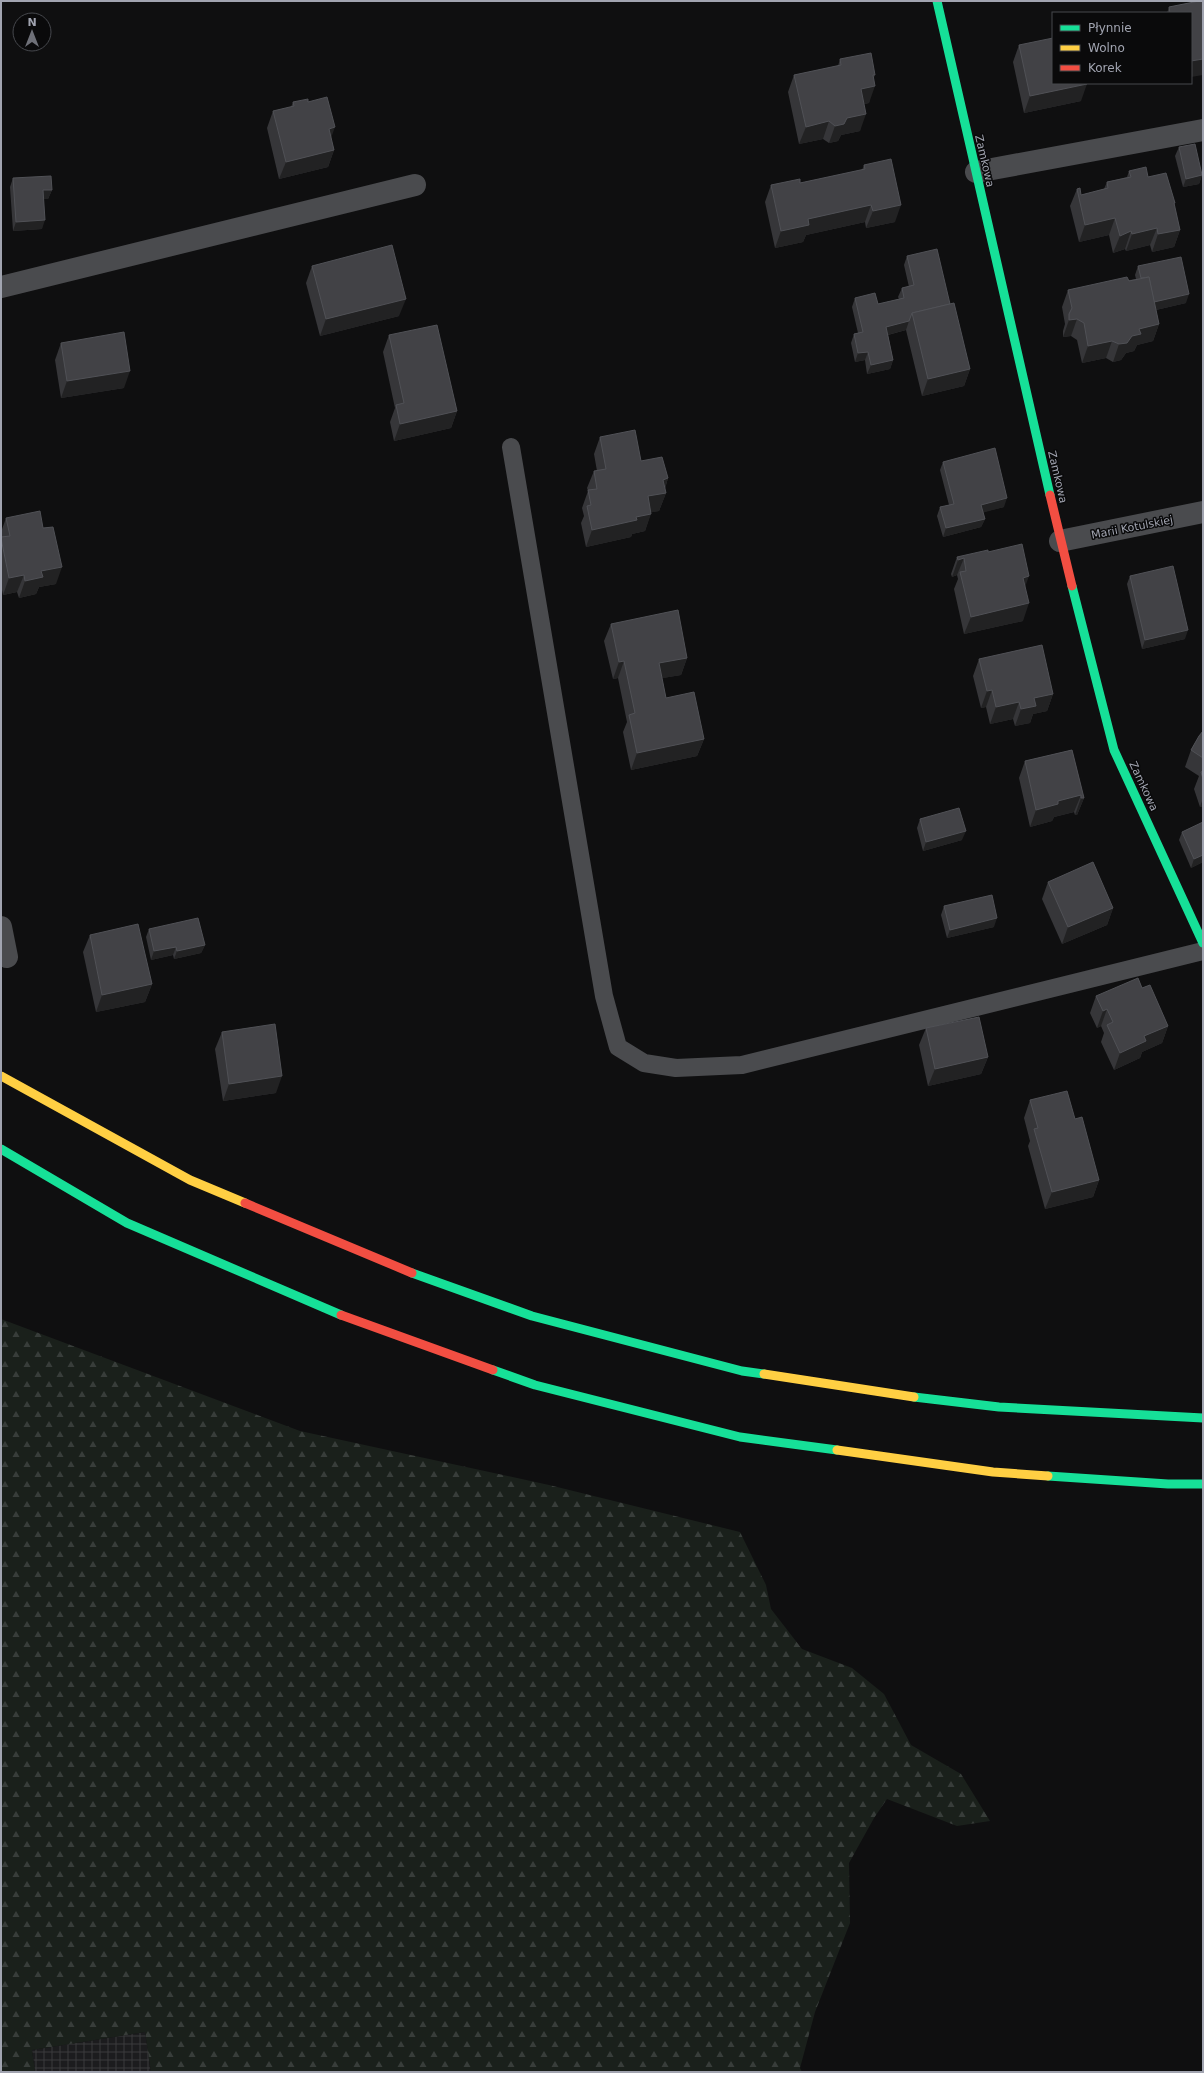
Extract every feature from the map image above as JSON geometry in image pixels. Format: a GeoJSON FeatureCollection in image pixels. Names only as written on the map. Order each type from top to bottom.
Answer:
{"type":"FeatureCollection","features":[{"type":"Feature","properties":{"kind":"main road","name":"Zamkowa"},"geometry":{"type":"LineString","coordinates":[[936,1],[1060,541],[1114,750],[1203,943]]}},
{"type":"Feature","properties":{"kind":"main road"},"geometry":{"type":"LineString","coordinates":[[1,1076],[190,1180],[388,1264],[532,1316],[742,1370],[868,1391],[999,1407],[1158,1417],[1203,1418]]}},
{"type":"Feature","properties":{"kind":"main road"},"geometry":{"type":"LineString","coordinates":[[1,1149],[128,1223],[325,1309],[535,1385],[748,1438],[993,1472],[1168,1484],[1203,1484]]}},
{"type":"Feature","properties":{"kind":"street"},"geometry":{"type":"LineString","coordinates":[[976,172],[1203,130]]}},
{"type":"Feature","properties":{"kind":"street"},"geometry":{"type":"LineString","coordinates":[[1,287],[415,185]]}},
{"type":"Feature","properties":{"kind":"street","name":"Marii Kotulskiej"},"geometry":{"type":"LineString","coordinates":[[1060,541],[1203,512]]}},
{"type":"Feature","properties":{"kind":"street"},"geometry":{"type":"LineString","coordinates":[[1,927],[7,957]]}},
{"type":"Feature","properties":{"kind":"lane"},"geometry":{"type":"LineString","coordinates":[[511,447],[604,996],[618,1047],[644,1063],[676,1068],[742,1065],[1203,951]]}},
{"type":"Feature","properties":{"kind":"shaded area"},"geometry":{"type":"Polygon","coordinates":[[[145,2032],[151,2072],[35,2072],[32,2050],[145,2032]]]}},
{"type":"Feature","properties":{"kind":"green space"},"geometry":{"type":"Polygon","coordinates":[[[1,1319],[300,1431],[549,1485],[740,1532],[766,1585],[771,1609],[802,1649],[852,1668],[884,1694],[911,1745],[961,1774],[990,1821],[957,1826],[887,1799],[874,1818],[849,1863],[850,1923],[815,2012],[800,2068],[802,2072],[151,2072],[145,2032],[32,2050],[35,2072],[1,2072],[1,1319]]]}},
{"type":"Feature","properties":{"kind":"building"},"geometry":{"type":"Polygon","coordinates":[[[1203,1],[1203,59],[1192,61],[1192,12],[1170,12],[1169,7],[1203,1]]]}},
{"type":"Feature","properties":{"kind":"building"},"geometry":{"type":"Polygon","coordinates":[[[1052,38],[1052,84],[1087,84],[1030,96],[1019,45],[1052,38]]]}},
{"type":"Feature","properties":{"kind":"building"},"geometry":{"type":"Polygon","coordinates":[[[871,53],[875,75],[873,75],[875,86],[861,89],[866,114],[847,118],[844,124],[835,126],[829,121],[806,127],[794,75],[841,65],[840,59],[871,53]]]}},
{"type":"Feature","properties":{"kind":"building"},"geometry":{"type":"Polygon","coordinates":[[[327,97],[335,127],[329,129],[334,150],[286,162],[273,111],[294,106],[293,102],[308,99],[308,102],[327,97]]]}},
{"type":"Feature","properties":{"kind":"building"},"geometry":{"type":"Polygon","coordinates":[[[1195,144],[1202,175],[1186,179],[1179,147],[1195,144]]]}},
{"type":"Feature","properties":{"kind":"building"},"geometry":{"type":"Polygon","coordinates":[[[891,159],[901,205],[873,211],[871,205],[808,219],[809,225],[781,231],[771,185],[800,179],[800,183],[865,169],[864,165],[891,159]]]}},
{"type":"Feature","properties":{"kind":"building"},"geometry":{"type":"Polygon","coordinates":[[[1146,167],[1148,177],[1166,173],[1175,203],[1180,230],[1158,234],[1157,228],[1132,234],[1131,231],[1120,236],[1115,218],[1085,225],[1077,189],[1080,188],[1081,195],[1108,188],[1107,182],[1131,177],[1129,171],[1146,167]]]}},
{"type":"Feature","properties":{"kind":"building"},"geometry":{"type":"Polygon","coordinates":[[[51,176],[52,190],[43,190],[45,220],[16,222],[13,178],[51,176]]]}},
{"type":"Feature","properties":{"kind":"building"},"geometry":{"type":"Polygon","coordinates":[[[392,245],[406,299],[326,319],[312,266],[392,245]]]}},
{"type":"Feature","properties":{"kind":"building"},"geometry":{"type":"Polygon","coordinates":[[[937,249],[950,304],[912,313],[909,321],[886,327],[893,360],[871,365],[868,352],[858,353],[854,334],[863,332],[855,298],[875,293],[878,304],[904,298],[902,288],[914,285],[907,256],[937,249]]]}},
{"type":"Feature","properties":{"kind":"building"},"geometry":{"type":"Polygon","coordinates":[[[1181,257],[1189,294],[1154,302],[1149,277],[1141,278],[1138,266],[1181,257]]]}},
{"type":"Feature","properties":{"kind":"building"},"geometry":{"type":"Polygon","coordinates":[[[1127,277],[1129,281],[1149,277],[1159,324],[1139,329],[1141,334],[1132,336],[1127,343],[1119,344],[1112,341],[1088,346],[1084,323],[1077,319],[1069,320],[1069,314],[1072,308],[1068,290],[1127,277]]]}},
{"type":"Feature","properties":{"kind":"building"},"geometry":{"type":"Polygon","coordinates":[[[954,303],[970,369],[928,379],[912,313],[954,303]]]}},
{"type":"Feature","properties":{"kind":"building"},"geometry":{"type":"Polygon","coordinates":[[[437,325],[457,411],[400,424],[396,405],[404,403],[389,335],[437,325]]]}},
{"type":"Feature","properties":{"kind":"building"},"geometry":{"type":"Polygon","coordinates":[[[124,332],[130,371],[67,381],[61,343],[124,332]]]}},
{"type":"Feature","properties":{"kind":"building"},"geometry":{"type":"Polygon","coordinates":[[[635,430],[641,461],[662,457],[668,478],[663,480],[666,493],[648,496],[651,514],[636,517],[637,520],[592,530],[587,506],[591,505],[588,490],[597,489],[594,471],[606,469],[600,437],[635,430]]]}},
{"type":"Feature","properties":{"kind":"building"},"geometry":{"type":"Polygon","coordinates":[[[995,448],[1007,498],[981,505],[985,519],[946,528],[940,507],[954,504],[943,462],[995,448]]]}},
{"type":"Feature","properties":{"kind":"building"},"geometry":{"type":"Polygon","coordinates":[[[40,511],[43,528],[53,527],[62,567],[41,571],[43,577],[25,581],[24,575],[9,578],[1,538],[10,536],[6,518],[40,511]]]}},
{"type":"Feature","properties":{"kind":"building"},"geometry":{"type":"Polygon","coordinates":[[[1022,544],[1029,576],[1023,578],[1029,603],[971,617],[960,572],[966,571],[964,558],[958,560],[957,557],[1022,544]]]}},
{"type":"Feature","properties":{"kind":"building"},"geometry":{"type":"Polygon","coordinates":[[[1173,566],[1188,630],[1145,640],[1130,576],[1173,566]]]}},
{"type":"Feature","properties":{"kind":"building"},"geometry":{"type":"Polygon","coordinates":[[[678,610],[687,658],[659,663],[666,698],[694,692],[704,739],[637,753],[629,715],[635,713],[624,661],[619,662],[611,624],[678,610]]]}},
{"type":"Feature","properties":{"kind":"building"},"geometry":{"type":"Polygon","coordinates":[[[1042,645],[1053,694],[1034,698],[1036,706],[1021,709],[1019,702],[996,707],[992,690],[987,691],[979,659],[1042,645]]]}},
{"type":"Feature","properties":{"kind":"building"},"geometry":{"type":"Polygon","coordinates":[[[1203,731],[1203,758],[1191,750],[1203,731]]]}},
{"type":"Feature","properties":{"kind":"building"},"geometry":{"type":"Polygon","coordinates":[[[1072,750],[1084,798],[1081,798],[1081,795],[1058,801],[1058,804],[1036,810],[1025,761],[1072,750]]]}},
{"type":"Feature","properties":{"kind":"building"},"geometry":{"type":"Polygon","coordinates":[[[959,808],[966,831],[926,842],[920,819],[959,808]]]}},
{"type":"Feature","properties":{"kind":"building"},"geometry":{"type":"Polygon","coordinates":[[[1203,822],[1203,855],[1194,859],[1182,832],[1203,822]]]}},
{"type":"Feature","properties":{"kind":"building"},"geometry":{"type":"Polygon","coordinates":[[[1093,862],[1113,908],[1068,927],[1048,882],[1093,862]]]}},
{"type":"Feature","properties":{"kind":"building"},"geometry":{"type":"Polygon","coordinates":[[[992,895],[997,918],[950,930],[944,906],[992,895]]]}},
{"type":"Feature","properties":{"kind":"building"},"geometry":{"type":"Polygon","coordinates":[[[198,918],[205,945],[177,951],[176,947],[154,951],[149,929],[198,918]]]}},
{"type":"Feature","properties":{"kind":"building"},"geometry":{"type":"Polygon","coordinates":[[[138,924],[152,984],[102,995],[90,935],[138,924]]]}},
{"type":"Feature","properties":{"kind":"building"},"geometry":{"type":"Polygon","coordinates":[[[1138,978],[1142,988],[1150,985],[1168,1026],[1144,1036],[1146,1041],[1120,1053],[1107,1025],[1113,1022],[1107,1009],[1103,1011],[1096,996],[1138,978]]]}},
{"type":"Feature","properties":{"kind":"building"},"geometry":{"type":"Polygon","coordinates":[[[979,1017],[988,1057],[935,1069],[926,1028],[979,1017]]]}},
{"type":"Feature","properties":{"kind":"building"},"geometry":{"type":"Polygon","coordinates":[[[275,1024],[282,1076],[229,1084],[222,1032],[275,1024]]]}},
{"type":"Feature","properties":{"kind":"building"},"geometry":{"type":"Polygon","coordinates":[[[1067,1091],[1075,1119],[1082,1117],[1099,1180],[1052,1192],[1034,1129],[1038,1128],[1030,1100],[1067,1091]]]}},
{"type":"Feature","properties":{"kind":"traffic: fast"},"geometry":{"type":"LineString","coordinates":[[937,1],[1050,495]]}},
{"type":"Feature","properties":{"kind":"traffic: fast"},"geometry":{"type":"LineString","coordinates":[[1072,586],[1114,750],[1203,943]]}},
{"type":"Feature","properties":{"kind":"traffic: fast"},"geometry":{"type":"LineString","coordinates":[[1,1149],[127,1223],[341,1315]]}},
{"type":"Feature","properties":{"kind":"traffic: fast"},"geometry":{"type":"LineString","coordinates":[[412,1273],[532,1316],[742,1371],[764,1374]]}},
{"type":"Feature","properties":{"kind":"traffic: fast"},"geometry":{"type":"LineString","coordinates":[[493,1370],[535,1385],[740,1437],[837,1450]]}},
{"type":"Feature","properties":{"kind":"traffic: fast"},"geometry":{"type":"LineString","coordinates":[[914,1397],[999,1407],[1203,1418]]}},
{"type":"Feature","properties":{"kind":"traffic: fast"},"geometry":{"type":"LineString","coordinates":[[1048,1476],[1168,1484],[1203,1484]]}},
{"type":"Feature","properties":{"kind":"traffic: slow"},"geometry":{"type":"LineString","coordinates":[[1,1076],[190,1180],[245,1203]]}},
{"type":"Feature","properties":{"kind":"traffic: slow"},"geometry":{"type":"LineString","coordinates":[[764,1374],[914,1397]]}},
{"type":"Feature","properties":{"kind":"traffic: slow"},"geometry":{"type":"LineString","coordinates":[[837,1450],[993,1472],[1048,1476]]}},
{"type":"Feature","properties":{"kind":"traffic: jam"},"geometry":{"type":"LineString","coordinates":[[1050,495],[1072,586]]}},
{"type":"Feature","properties":{"kind":"traffic: jam"},"geometry":{"type":"LineString","coordinates":[[245,1203],[412,1273]]}},
{"type":"Feature","properties":{"kind":"traffic: jam"},"geometry":{"type":"LineString","coordinates":[[341,1315],[493,1370]]}}]}
